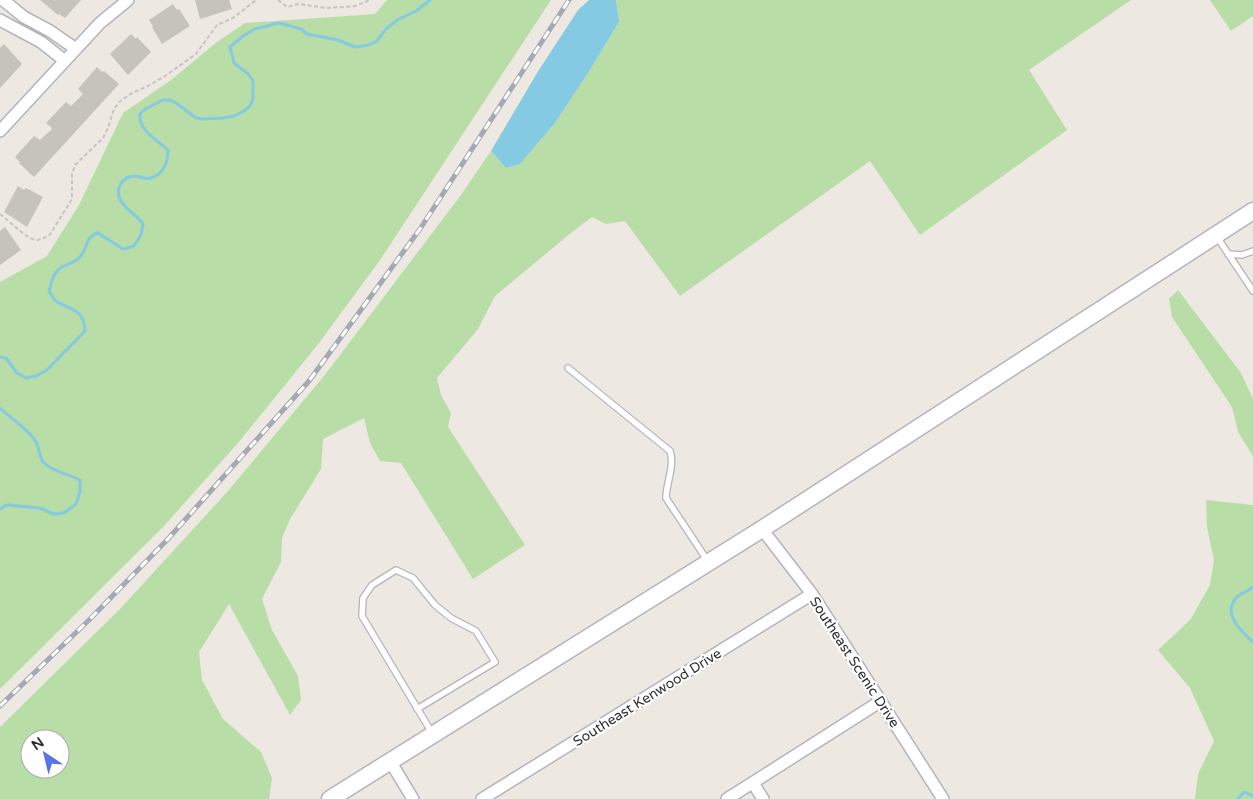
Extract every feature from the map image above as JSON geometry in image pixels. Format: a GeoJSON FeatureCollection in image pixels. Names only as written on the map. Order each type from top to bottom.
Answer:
{"type":"FeatureCollection","features":[{"type":"Feature","properties":{"kind":"main road"},"geometry":{"type":"LineString","coordinates":[[330,799],[762,529],[1216,234],[1252,213]]}},
{"type":"Feature","properties":{"kind":"street"},"geometry":{"type":"LineString","coordinates":[[3,0],[24,17],[50,31],[76,49]]}},
{"type":"Feature","properties":{"kind":"street"},"geometry":{"type":"LineString","coordinates":[[0,131],[100,23],[128,0]]}},
{"type":"Feature","properties":{"kind":"street"},"geometry":{"type":"LineString","coordinates":[[0,20],[41,42],[65,61]]}},
{"type":"Feature","properties":{"kind":"street","name":"Southeast Scenic Drive"},"geometry":{"type":"LineString","coordinates":[[762,529],[812,594],[943,799]]}},
{"type":"Feature","properties":{"kind":"street","name":"Southeast Kenwood Drive"},"geometry":{"type":"LineString","coordinates":[[482,799],[812,594]]}},
{"type":"Feature","properties":{"kind":"street"},"geometry":{"type":"LineString","coordinates":[[727,799],[881,701]]}},
{"type":"Feature","properties":{"kind":"street"},"geometry":{"type":"LineString","coordinates":[[390,762],[413,799]]}},
{"type":"Feature","properties":{"kind":"street"},"geometry":{"type":"LineString","coordinates":[[753,782],[763,799]]}},
{"type":"Feature","properties":{"kind":"lane"},"geometry":{"type":"LineString","coordinates":[[1216,234],[1253,291]]}},
{"type":"Feature","properties":{"kind":"lane"},"geometry":{"type":"LineString","coordinates":[[1228,254],[1242,255],[1253,251]]}},
{"type":"Feature","properties":{"kind":"lane"},"geometry":{"type":"LineString","coordinates":[[568,368],[670,451],[672,460],[666,498],[709,562]]}},
{"type":"Feature","properties":{"kind":"lane"},"geometry":{"type":"LineString","coordinates":[[417,709],[495,662],[476,631],[451,618],[435,605],[413,578],[396,570],[372,586],[363,598],[362,616],[417,709],[433,735]]}},
{"type":"Feature","properties":{"kind":"path"},"geometry":{"type":"LineString","coordinates":[[0,214],[24,236],[38,240],[49,236],[72,199],[72,174],[75,165],[102,138],[108,128],[114,109],[119,102],[165,76],[196,54],[217,25],[233,18],[256,0]]}},
{"type":"Feature","properties":{"kind":"path"},"geometry":{"type":"LineString","coordinates":[[278,0],[287,7],[300,4],[326,8],[355,6],[370,0]]}},
{"type":"Feature","properties":{"kind":"green space"},"geometry":{"type":"Polygon","coordinates":[[[387,0],[551,0],[380,260],[319,343],[238,443],[163,527],[0,689],[0,282],[47,256],[79,205],[123,113],[171,80],[217,42],[245,23],[375,14],[387,0]]]}},
{"type":"Feature","properties":{"kind":"green space"},"geometry":{"type":"Polygon","coordinates":[[[616,0],[1131,0],[1029,70],[1067,130],[920,235],[870,161],[680,296],[625,221],[606,224],[592,217],[495,296],[478,329],[437,378],[441,395],[451,413],[448,427],[525,545],[473,579],[401,463],[380,461],[370,443],[364,418],[323,439],[321,469],[290,519],[282,538],[281,562],[262,599],[272,630],[298,676],[301,700],[290,715],[229,604],[199,652],[202,680],[223,719],[261,752],[272,778],[269,799],[0,799],[0,727],[120,609],[228,491],[324,376],[461,195],[491,151],[506,168],[520,164],[555,123],[619,22],[616,0]]]}},
{"type":"Feature","properties":{"kind":"green space"},"geometry":{"type":"Polygon","coordinates":[[[1210,0],[1253,0],[1253,16],[1231,31],[1210,0]]]}},
{"type":"Feature","properties":{"kind":"green space"},"geometry":{"type":"Polygon","coordinates":[[[1178,290],[1241,373],[1253,399],[1253,456],[1238,432],[1232,407],[1172,317],[1169,299],[1178,290]]]}},
{"type":"Feature","properties":{"kind":"green space"},"geometry":{"type":"Polygon","coordinates":[[[1206,500],[1253,505],[1253,799],[1195,799],[1198,774],[1214,741],[1190,688],[1158,650],[1191,619],[1210,585],[1214,560],[1207,527],[1206,500]]]}},
{"type":"Feature","properties":{"kind":"water"},"geometry":{"type":"Polygon","coordinates":[[[589,0],[616,0],[619,22],[555,123],[520,164],[506,168],[491,151],[537,73],[578,10],[589,0]]]}},
{"type":"Feature","properties":{"kind":"building"},"geometry":{"type":"Polygon","coordinates":[[[40,0],[81,0],[65,18],[58,15],[40,0]]]}},
{"type":"Feature","properties":{"kind":"building"},"geometry":{"type":"Polygon","coordinates":[[[195,0],[229,0],[232,9],[200,19],[195,0]]]}},
{"type":"Feature","properties":{"kind":"building"},"geometry":{"type":"Polygon","coordinates":[[[173,4],[177,10],[179,9],[190,26],[162,44],[149,20],[173,4]]]}},
{"type":"Feature","properties":{"kind":"building"},"geometry":{"type":"Polygon","coordinates":[[[131,34],[136,39],[137,37],[151,52],[128,75],[110,54],[131,34]]]}},
{"type":"Feature","properties":{"kind":"building"},"geometry":{"type":"Polygon","coordinates":[[[4,44],[22,64],[0,88],[0,48],[4,44]]]}},
{"type":"Feature","properties":{"kind":"building"},"geometry":{"type":"Polygon","coordinates":[[[97,67],[119,84],[34,177],[15,157],[34,136],[40,140],[51,130],[52,128],[46,123],[66,102],[71,106],[83,94],[78,89],[97,67]]]}},
{"type":"Feature","properties":{"kind":"building"},"geometry":{"type":"Polygon","coordinates":[[[18,186],[43,197],[27,227],[4,212],[18,186]]]}},
{"type":"Feature","properties":{"kind":"building"},"geometry":{"type":"Polygon","coordinates":[[[5,227],[21,250],[0,265],[0,231],[5,227]]]}},
{"type":"Feature","properties":{"kind":"waterway"},"geometry":{"type":"LineString","coordinates":[[0,357],[6,358],[17,373],[26,378],[36,376],[47,370],[85,331],[79,314],[56,301],[49,291],[57,271],[78,259],[94,235],[98,233],[123,249],[134,246],[141,235],[143,224],[123,204],[118,192],[120,184],[126,178],[137,176],[149,178],[155,176],[162,171],[166,163],[168,150],[145,130],[140,120],[140,114],[145,109],[163,100],[170,100],[196,118],[234,116],[250,106],[253,99],[253,81],[248,74],[234,63],[230,47],[243,36],[255,29],[279,23],[301,29],[307,34],[338,40],[355,47],[369,45],[377,41],[386,29],[397,20],[416,11],[430,0]]}},
{"type":"Feature","properties":{"kind":"waterway"},"geometry":{"type":"LineString","coordinates":[[0,408],[34,439],[44,463],[52,469],[80,480],[80,492],[76,504],[64,513],[54,514],[40,508],[7,505],[0,509]]}},
{"type":"Feature","properties":{"kind":"waterway"},"geometry":{"type":"LineString","coordinates":[[1253,587],[1236,598],[1232,604],[1231,611],[1235,623],[1253,642]]}},
{"type":"Feature","properties":{"kind":"waterway"},"geometry":{"type":"LineString","coordinates":[[1238,799],[1244,792],[1253,796]]}},
{"type":"Feature","properties":{"kind":"railway"},"geometry":{"type":"LineString","coordinates":[[0,706],[89,620],[167,540],[309,381],[420,229],[569,0]]}}]}
